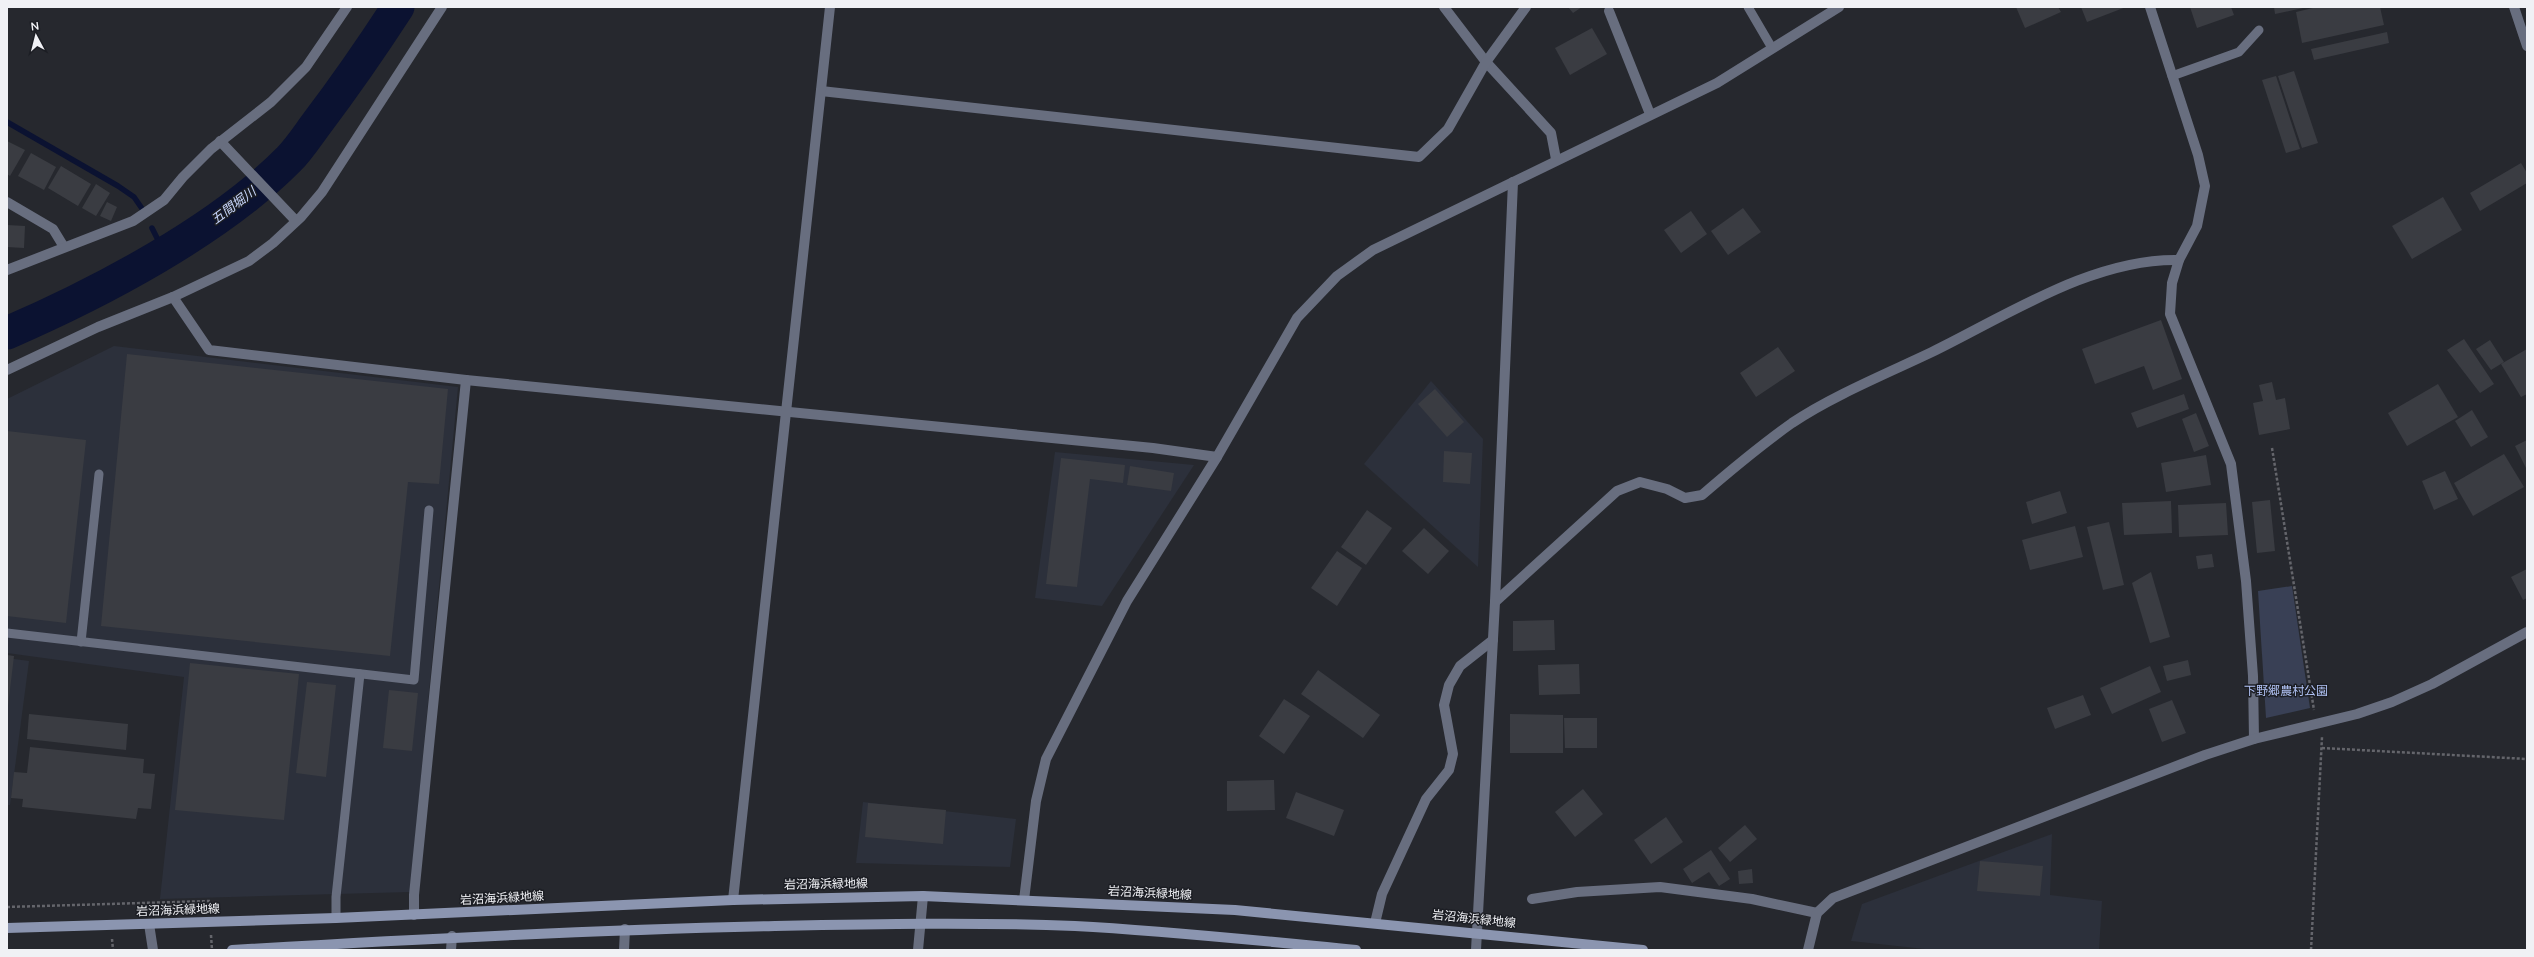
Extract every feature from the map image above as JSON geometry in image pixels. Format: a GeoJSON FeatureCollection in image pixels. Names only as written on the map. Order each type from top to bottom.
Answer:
{"type":"FeatureCollection","features":[{"type":"Feature","properties":{"kind":"main road","name":"岩沼海浜緑地線"},"geometry":{"type":"LineString","coordinates":[[7,928],[414,915],[733,900],[923,896],[1235,910],[1643,950]]}},
{"type":"Feature","properties":{"kind":"main road"},"geometry":{"type":"LineString","coordinates":[[232,950],[452,936],[625,929],[920,923],[1075,926],[1220,937],[1356,950]]}},
{"type":"Feature","properties":{"kind":"street"},"geometry":{"type":"LineString","coordinates":[[7,270],[139,217],[164,200],[182,177],[220,141],[270,102],[306,67],[347,7]]}},
{"type":"Feature","properties":{"kind":"street"},"geometry":{"type":"LineString","coordinates":[[7,370],[98,327],[173,297],[249,261],[273,243],[294,219],[322,192],[442,7]]}},
{"type":"Feature","properties":{"kind":"street"},"geometry":{"type":"LineString","coordinates":[[733,900],[830,7]]}},
{"type":"Feature","properties":{"kind":"street"},"geometry":{"type":"LineString","coordinates":[[1444,7],[1486,62],[1551,133],[1556,159]]}},
{"type":"Feature","properties":{"kind":"street"},"geometry":{"type":"LineString","coordinates":[[821,91],[1419,158],[1448,129],[1486,62],[1526,7]]}},
{"type":"Feature","properties":{"kind":"street"},"geometry":{"type":"LineString","coordinates":[[1024,900],[1036,801],[1046,759],[1126,601],[1217,457],[1297,318],[1337,276],[1373,250],[1513,182],[1556,159],[1717,83],[1839,7]]}},
{"type":"Feature","properties":{"kind":"street"},"geometry":{"type":"LineString","coordinates":[[2150,7],[2198,155],[2205,186],[2197,226],[2179,260],[2172,284],[2170,314],[2231,464],[2246,581],[2253,676],[2254,739]]}},
{"type":"Feature","properties":{"kind":"street"},"geometry":{"type":"LineString","coordinates":[[2514,7],[2527,46]]}},
{"type":"Feature","properties":{"kind":"street"},"geometry":{"type":"LineString","coordinates":[[1609,10],[1650,114]]}},
{"type":"Feature","properties":{"kind":"street"},"geometry":{"type":"LineString","coordinates":[[220,141],[294,219]]}},
{"type":"Feature","properties":{"kind":"street"},"geometry":{"type":"LineString","coordinates":[[1476,950],[1495,602],[1513,182]]}},
{"type":"Feature","properties":{"kind":"street"},"geometry":{"type":"LineString","coordinates":[[7,202],[53,229],[64,247]]}},
{"type":"Feature","properties":{"kind":"street"},"geometry":{"type":"LineString","coordinates":[[1495,602],[1617,491],[1640,482],[1667,489],[1685,498],[1702,494],[1793,423],[1851,391],[2063,287],[2129,265],[2158,260],[2179,260]]}},
{"type":"Feature","properties":{"kind":"street"},"geometry":{"type":"LineString","coordinates":[[173,297],[209,350],[466,380],[1152,448],[1217,457]]}},
{"type":"Feature","properties":{"kind":"street"},"geometry":{"type":"LineString","coordinates":[[414,915],[414,895],[466,380]]}},
{"type":"Feature","properties":{"kind":"street"},"geometry":{"type":"LineString","coordinates":[[1808,950],[1817,914],[1833,898],[1868,883],[2134,781],[2254,739],[2358,714],[2392,702],[2432,684],[2527,632]]}},
{"type":"Feature","properties":{"kind":"street"},"geometry":{"type":"LineString","coordinates":[[1375,923],[1382,894],[1426,799],[1449,770],[1453,754],[1444,705],[1449,685],[1460,666],[1493,640]]}},
{"type":"Feature","properties":{"kind":"street"},"geometry":{"type":"LineString","coordinates":[[1532,899],[1577,892],[1660,888],[1752,899],[1817,914]]}},
{"type":"Feature","properties":{"kind":"street"},"geometry":{"type":"LineString","coordinates":[[918,950],[923,896]]}},
{"type":"Feature","properties":{"kind":"street"},"geometry":{"type":"LineString","coordinates":[[149,924],[153,950]]}},
{"type":"Feature","properties":{"kind":"street"},"geometry":{"type":"LineString","coordinates":[[624,950],[625,929]]}},
{"type":"Feature","properties":{"kind":"street"},"geometry":{"type":"LineString","coordinates":[[450,950],[452,936]]}},
{"type":"Feature","properties":{"kind":"lane"},"geometry":{"type":"LineString","coordinates":[[1748,7],[1772,48]]}},
{"type":"Feature","properties":{"kind":"lane"},"geometry":{"type":"LineString","coordinates":[[2172,76],[2239,52],[2259,30]]}},
{"type":"Feature","properties":{"kind":"lane"},"geometry":{"type":"LineString","coordinates":[[82,642],[99,474]]}},
{"type":"Feature","properties":{"kind":"lane"},"geometry":{"type":"LineString","coordinates":[[7,633],[414,680],[429,510]]}},
{"type":"Feature","properties":{"kind":"lane"},"geometry":{"type":"LineString","coordinates":[[336,918],[336,897],[360,674]]}},
{"type":"Feature","properties":{"kind":"path"},"geometry":{"type":"LineString","coordinates":[[2272,448],[2314,713]]}},
{"type":"Feature","properties":{"kind":"path"},"geometry":{"type":"LineString","coordinates":[[2311,950],[2322,748],[2527,759]]}},
{"type":"Feature","properties":{"kind":"shaded area"},"geometry":{"type":"Polygon","coordinates":[[[114,346],[458,387],[410,892],[160,899],[184,677],[7,653],[7,399],[114,346]]]}},
{"type":"Feature","properties":{"kind":"shaded area"},"geometry":{"type":"Polygon","coordinates":[[[1431,381],[1483,439],[1478,567],[1364,464],[1431,381]]]}},
{"type":"Feature","properties":{"kind":"shaded area"},"geometry":{"type":"Polygon","coordinates":[[[1055,452],[1194,465],[1102,606],[1035,598],[1055,452]]]}},
{"type":"Feature","properties":{"kind":"shaded area"},"geometry":{"type":"Polygon","coordinates":[[[7,658],[29,661],[10,805],[7,805],[7,658]]]}},
{"type":"Feature","properties":{"kind":"shaded area"},"geometry":{"type":"Polygon","coordinates":[[[863,802],[1016,819],[1010,867],[856,863],[863,802]]]}},
{"type":"Feature","properties":{"kind":"shaded area"},"geometry":{"type":"Polygon","coordinates":[[[2052,834],[2050,895],[2102,901],[2099,950],[1934,950],[1851,941],[1862,904],[2052,834]]]}},
{"type":"Feature","properties":{"kind":"green space","name":"下野郷農村公園"},"geometry":{"type":"Polygon","coordinates":[[[2292,586],[2310,708],[2266,718],[2258,591],[2292,586]]]}},
{"type":"Feature","properties":{"kind":"building"},"geometry":{"type":"Polygon","coordinates":[[[1568,7],[1582,7],[1573,13],[1568,7]]]}},
{"type":"Feature","properties":{"kind":"building"},"geometry":{"type":"Polygon","coordinates":[[[2016,7],[2058,7],[2061,12],[2025,28],[2016,7]]]}},
{"type":"Feature","properties":{"kind":"building"},"geometry":{"type":"Polygon","coordinates":[[[2081,7],[2126,7],[2087,22],[2081,7]]]}},
{"type":"Feature","properties":{"kind":"building"},"geometry":{"type":"Polygon","coordinates":[[[2190,7],[2231,7],[2234,15],[2197,28],[2190,7]]]}},
{"type":"Feature","properties":{"kind":"building"},"geometry":{"type":"Polygon","coordinates":[[[2274,7],[2302,7],[2303,8],[2275,14],[2274,7]]]}},
{"type":"Feature","properties":{"kind":"building"},"geometry":{"type":"Polygon","coordinates":[[[2317,7],[2380,7],[2384,25],[2302,43],[2296,12],[2317,7]]]}},
{"type":"Feature","properties":{"kind":"building"},"geometry":{"type":"Polygon","coordinates":[[[1592,28],[1607,54],[1570,75],[1555,48],[1592,28]]]}},
{"type":"Feature","properties":{"kind":"building"},"geometry":{"type":"Polygon","coordinates":[[[2387,32],[2389,43],[2314,60],[2311,49],[2387,32]]]}},
{"type":"Feature","properties":{"kind":"building"},"geometry":{"type":"Polygon","coordinates":[[[2294,71],[2318,143],[2302,148],[2278,76],[2294,71]]]}},
{"type":"Feature","properties":{"kind":"building"},"geometry":{"type":"Polygon","coordinates":[[[2276,76],[2300,149],[2286,153],[2262,80],[2276,76]]]}},
{"type":"Feature","properties":{"kind":"building"},"geometry":{"type":"Polygon","coordinates":[[[7,141],[25,150],[10,176],[7,174],[7,141]]]}},
{"type":"Feature","properties":{"kind":"building"},"geometry":{"type":"Polygon","coordinates":[[[31,153],[56,167],[44,190],[18,176],[31,153]]]}},
{"type":"Feature","properties":{"kind":"building"},"geometry":{"type":"Polygon","coordinates":[[[2521,163],[2527,173],[2527,183],[2480,211],[2470,193],[2521,163]]]}},
{"type":"Feature","properties":{"kind":"building"},"geometry":{"type":"Polygon","coordinates":[[[61,166],[91,184],[78,206],[48,188],[61,166]]]}},
{"type":"Feature","properties":{"kind":"building"},"geometry":{"type":"Polygon","coordinates":[[[96,184],[110,193],[96,216],[82,208],[96,184]]]}},
{"type":"Feature","properties":{"kind":"building"},"geometry":{"type":"Polygon","coordinates":[[[2443,197],[2462,230],[2412,259],[2392,226],[2443,197]]]}},
{"type":"Feature","properties":{"kind":"building"},"geometry":{"type":"Polygon","coordinates":[[[107,202],[117,207],[111,221],[100,216],[107,202]]]}},
{"type":"Feature","properties":{"kind":"building"},"geometry":{"type":"Polygon","coordinates":[[[1743,208],[1761,232],[1728,255],[1711,231],[1743,208]]]}},
{"type":"Feature","properties":{"kind":"building"},"geometry":{"type":"Polygon","coordinates":[[[1691,211],[1707,234],[1681,253],[1664,230],[1691,211]]]}},
{"type":"Feature","properties":{"kind":"building"},"geometry":{"type":"Polygon","coordinates":[[[7,225],[25,226],[24,248],[7,247],[7,225]]]}},
{"type":"Feature","properties":{"kind":"building"},"geometry":{"type":"Polygon","coordinates":[[[2161,320],[2182,379],[2153,390],[2144,366],[2095,384],[2082,349],[2161,320]]]}},
{"type":"Feature","properties":{"kind":"building"},"geometry":{"type":"Polygon","coordinates":[[[2464,339],[2494,384],[2480,393],[2447,350],[2464,339]]]}},
{"type":"Feature","properties":{"kind":"building"},"geometry":{"type":"Polygon","coordinates":[[[2490,340],[2504,362],[2491,370],[2476,349],[2490,340]]]}},
{"type":"Feature","properties":{"kind":"building"},"geometry":{"type":"Polygon","coordinates":[[[1778,347],[1795,371],[1756,397],[1740,373],[1778,347]]]}},
{"type":"Feature","properties":{"kind":"building"},"geometry":{"type":"Polygon","coordinates":[[[2527,349],[2527,394],[2521,397],[2501,364],[2527,349]]]}},
{"type":"Feature","properties":{"kind":"building"},"geometry":{"type":"Polygon","coordinates":[[[127,354],[448,389],[439,484],[408,482],[390,656],[101,626],[127,354]]]}},
{"type":"Feature","properties":{"kind":"building"},"geometry":{"type":"Polygon","coordinates":[[[2272,382],[2276,400],[2285,398],[2290,429],[2259,435],[2253,403],[2263,401],[2259,385],[2272,382]]]}},
{"type":"Feature","properties":{"kind":"building"},"geometry":{"type":"Polygon","coordinates":[[[2438,384],[2458,417],[2407,446],[2388,413],[2438,384]]]}},
{"type":"Feature","properties":{"kind":"building"},"geometry":{"type":"Polygon","coordinates":[[[1435,389],[1464,422],[1447,437],[1418,404],[1435,389]]]}},
{"type":"Feature","properties":{"kind":"building"},"geometry":{"type":"Polygon","coordinates":[[[2184,394],[2189,409],[2137,428],[2131,413],[2184,394]]]}},
{"type":"Feature","properties":{"kind":"building"},"geometry":{"type":"Polygon","coordinates":[[[2472,410],[2488,437],[2471,447],[2455,421],[2472,410]]]}},
{"type":"Feature","properties":{"kind":"building"},"geometry":{"type":"Polygon","coordinates":[[[2196,413],[2209,446],[2194,452],[2182,419],[2196,413]]]}},
{"type":"Feature","properties":{"kind":"building"},"geometry":{"type":"Polygon","coordinates":[[[7,431],[86,440],[66,623],[7,616],[7,431]]]}},
{"type":"Feature","properties":{"kind":"building"},"geometry":{"type":"Polygon","coordinates":[[[2527,440],[2527,470],[2515,446],[2527,440]]]}},
{"type":"Feature","properties":{"kind":"building"},"geometry":{"type":"Polygon","coordinates":[[[1444,451],[1472,453],[1470,484],[1443,482],[1444,451]]]}},
{"type":"Feature","properties":{"kind":"building"},"geometry":{"type":"Polygon","coordinates":[[[2504,454],[2524,487],[2473,516],[2454,483],[2504,454]]]}},
{"type":"Feature","properties":{"kind":"building"},"geometry":{"type":"Polygon","coordinates":[[[2206,455],[2211,485],[2166,492],[2161,463],[2206,455]]]}},
{"type":"Feature","properties":{"kind":"building"},"geometry":{"type":"Polygon","coordinates":[[[1061,458],[1125,465],[1123,483],[1090,479],[1077,587],[1046,584],[1061,458]]]}},
{"type":"Feature","properties":{"kind":"building"},"geometry":{"type":"Polygon","coordinates":[[[1130,466],[1174,473],[1171,491],[1127,485],[1130,466]]]}},
{"type":"Feature","properties":{"kind":"building"},"geometry":{"type":"Polygon","coordinates":[[[2445,471],[2458,499],[2434,510],[2422,481],[2445,471]]]}},
{"type":"Feature","properties":{"kind":"building"},"geometry":{"type":"Polygon","coordinates":[[[2060,491],[2067,513],[2032,524],[2026,502],[2060,491]]]}},
{"type":"Feature","properties":{"kind":"building"},"geometry":{"type":"Polygon","coordinates":[[[2270,500],[2275,551],[2257,553],[2252,502],[2270,500]]]}},
{"type":"Feature","properties":{"kind":"building"},"geometry":{"type":"Polygon","coordinates":[[[2171,501],[2172,533],[2124,535],[2122,503],[2171,501]]]}},
{"type":"Feature","properties":{"kind":"building"},"geometry":{"type":"Polygon","coordinates":[[[2226,503],[2228,535],[2179,537],[2178,505],[2226,503]]]}},
{"type":"Feature","properties":{"kind":"building"},"geometry":{"type":"Polygon","coordinates":[[[1367,510],[1392,528],[1366,565],[1341,547],[1367,510]]]}},
{"type":"Feature","properties":{"kind":"building"},"geometry":{"type":"Polygon","coordinates":[[[2109,522],[2124,585],[2103,590],[2087,527],[2109,522]]]}},
{"type":"Feature","properties":{"kind":"building"},"geometry":{"type":"Polygon","coordinates":[[[2075,526],[2083,557],[2030,570],[2022,540],[2075,526]]]}},
{"type":"Feature","properties":{"kind":"building"},"geometry":{"type":"Polygon","coordinates":[[[1424,528],[1449,551],[1428,574],[1402,551],[1424,528]]]}},
{"type":"Feature","properties":{"kind":"building"},"geometry":{"type":"Polygon","coordinates":[[[1337,551],[1362,568],[1337,606],[1311,588],[1337,551]]]}},
{"type":"Feature","properties":{"kind":"building"},"geometry":{"type":"Polygon","coordinates":[[[2212,554],[2214,567],[2198,569],[2196,556],[2212,554]]]}},
{"type":"Feature","properties":{"kind":"building"},"geometry":{"type":"Polygon","coordinates":[[[2527,569],[2527,598],[2523,600],[2511,577],[2527,569]]]}},
{"type":"Feature","properties":{"kind":"building"},"geometry":{"type":"Polygon","coordinates":[[[2151,572],[2170,637],[2150,643],[2132,583],[2151,572]]]}},
{"type":"Feature","properties":{"kind":"building"},"geometry":{"type":"Polygon","coordinates":[[[1554,620],[1555,650],[1513,651],[1513,621],[1554,620]]]}},
{"type":"Feature","properties":{"kind":"building"},"geometry":{"type":"Polygon","coordinates":[[[7,655],[14,656],[8,706],[7,706],[7,655]]]}},
{"type":"Feature","properties":{"kind":"building"},"geometry":{"type":"Polygon","coordinates":[[[2188,660],[2191,675],[2167,681],[2163,666],[2188,660]]]}},
{"type":"Feature","properties":{"kind":"building"},"geometry":{"type":"Polygon","coordinates":[[[190,663],[299,674],[284,820],[175,810],[190,663]]]}},
{"type":"Feature","properties":{"kind":"building"},"geometry":{"type":"Polygon","coordinates":[[[1579,664],[1580,694],[1539,695],[1538,665],[1579,664]]]}},
{"type":"Feature","properties":{"kind":"building"},"geometry":{"type":"Polygon","coordinates":[[[2150,666],[2161,692],[2112,714],[2100,688],[2150,666]]]}},
{"type":"Feature","properties":{"kind":"building"},"geometry":{"type":"Polygon","coordinates":[[[1318,670],[1380,715],[1363,738],[1301,694],[1318,670]]]}},
{"type":"Feature","properties":{"kind":"building"},"geometry":{"type":"Polygon","coordinates":[[[307,682],[336,685],[326,777],[296,773],[307,682]]]}},
{"type":"Feature","properties":{"kind":"building"},"geometry":{"type":"Polygon","coordinates":[[[389,690],[418,693],[412,751],[383,748],[389,690]]]}},
{"type":"Feature","properties":{"kind":"building"},"geometry":{"type":"Polygon","coordinates":[[[2083,695],[2091,715],[2055,729],[2047,708],[2083,695]]]}},
{"type":"Feature","properties":{"kind":"building"},"geometry":{"type":"Polygon","coordinates":[[[1284,699],[1310,716],[1284,754],[1259,736],[1284,699]]]}},
{"type":"Feature","properties":{"kind":"building"},"geometry":{"type":"Polygon","coordinates":[[[2172,700],[2186,733],[2162,742],[2149,709],[2172,700]]]}},
{"type":"Feature","properties":{"kind":"building"},"geometry":{"type":"Polygon","coordinates":[[[29,714],[128,724],[126,750],[27,739],[29,714]]]}},
{"type":"Feature","properties":{"kind":"building"},"geometry":{"type":"Polygon","coordinates":[[[1510,714],[1563,715],[1563,753],[1510,753],[1510,714]]]}},
{"type":"Feature","properties":{"kind":"building"},"geometry":{"type":"Polygon","coordinates":[[[1564,718],[1597,718],[1597,748],[1565,748],[1564,718]]]}},
{"type":"Feature","properties":{"kind":"building"},"geometry":{"type":"Polygon","coordinates":[[[30,747],[144,759],[143,773],[155,774],[151,809],[138,808],[136,819],[22,807],[23,799],[11,798],[14,772],[27,773],[30,747]]]}},
{"type":"Feature","properties":{"kind":"building"},"geometry":{"type":"Polygon","coordinates":[[[1274,780],[1275,810],[1227,811],[1227,781],[1274,780]]]}},
{"type":"Feature","properties":{"kind":"building"},"geometry":{"type":"Polygon","coordinates":[[[1583,789],[1603,814],[1575,837],[1555,812],[1583,789]]]}},
{"type":"Feature","properties":{"kind":"building"},"geometry":{"type":"Polygon","coordinates":[[[1296,792],[1344,810],[1334,836],[1286,818],[1296,792]]]}},
{"type":"Feature","properties":{"kind":"building"},"geometry":{"type":"Polygon","coordinates":[[[868,803],[946,810],[943,844],[865,837],[868,803]]]}},
{"type":"Feature","properties":{"kind":"building"},"geometry":{"type":"Polygon","coordinates":[[[1666,817],[1683,842],[1651,864],[1634,840],[1666,817]]]}},
{"type":"Feature","properties":{"kind":"building"},"geometry":{"type":"Polygon","coordinates":[[[1745,825],[1757,839],[1730,862],[1718,848],[1745,825]]]}},
{"type":"Feature","properties":{"kind":"building"},"geometry":{"type":"Polygon","coordinates":[[[1711,850],[1730,879],[1719,886],[1709,872],[1692,883],[1683,869],[1711,850]]]}},
{"type":"Feature","properties":{"kind":"building"},"geometry":{"type":"Polygon","coordinates":[[[1980,861],[2043,866],[2040,896],[1977,891],[1980,861]]]}},
{"type":"Feature","properties":{"kind":"building"},"geometry":{"type":"Polygon","coordinates":[[[1752,869],[1753,883],[1739,884],[1738,871],[1752,869]]]}},
{"type":"Feature","properties":{"kind":"waterway","name":"五間堀川"},"geometry":{"type":"LineString","coordinates":[[7,333],[80,299],[156,258],[228,211],[260,186],[289,159],[300,146],[348,81],[398,7]]}},
{"type":"Feature","properties":{"kind":"waterway"},"geometry":{"type":"LineString","coordinates":[[7,122],[118,186],[134,197],[143,210]]}},
{"type":"Feature","properties":{"kind":"waterway"},"geometry":{"type":"LineString","coordinates":[[152,228],[164,252]]}}]}
